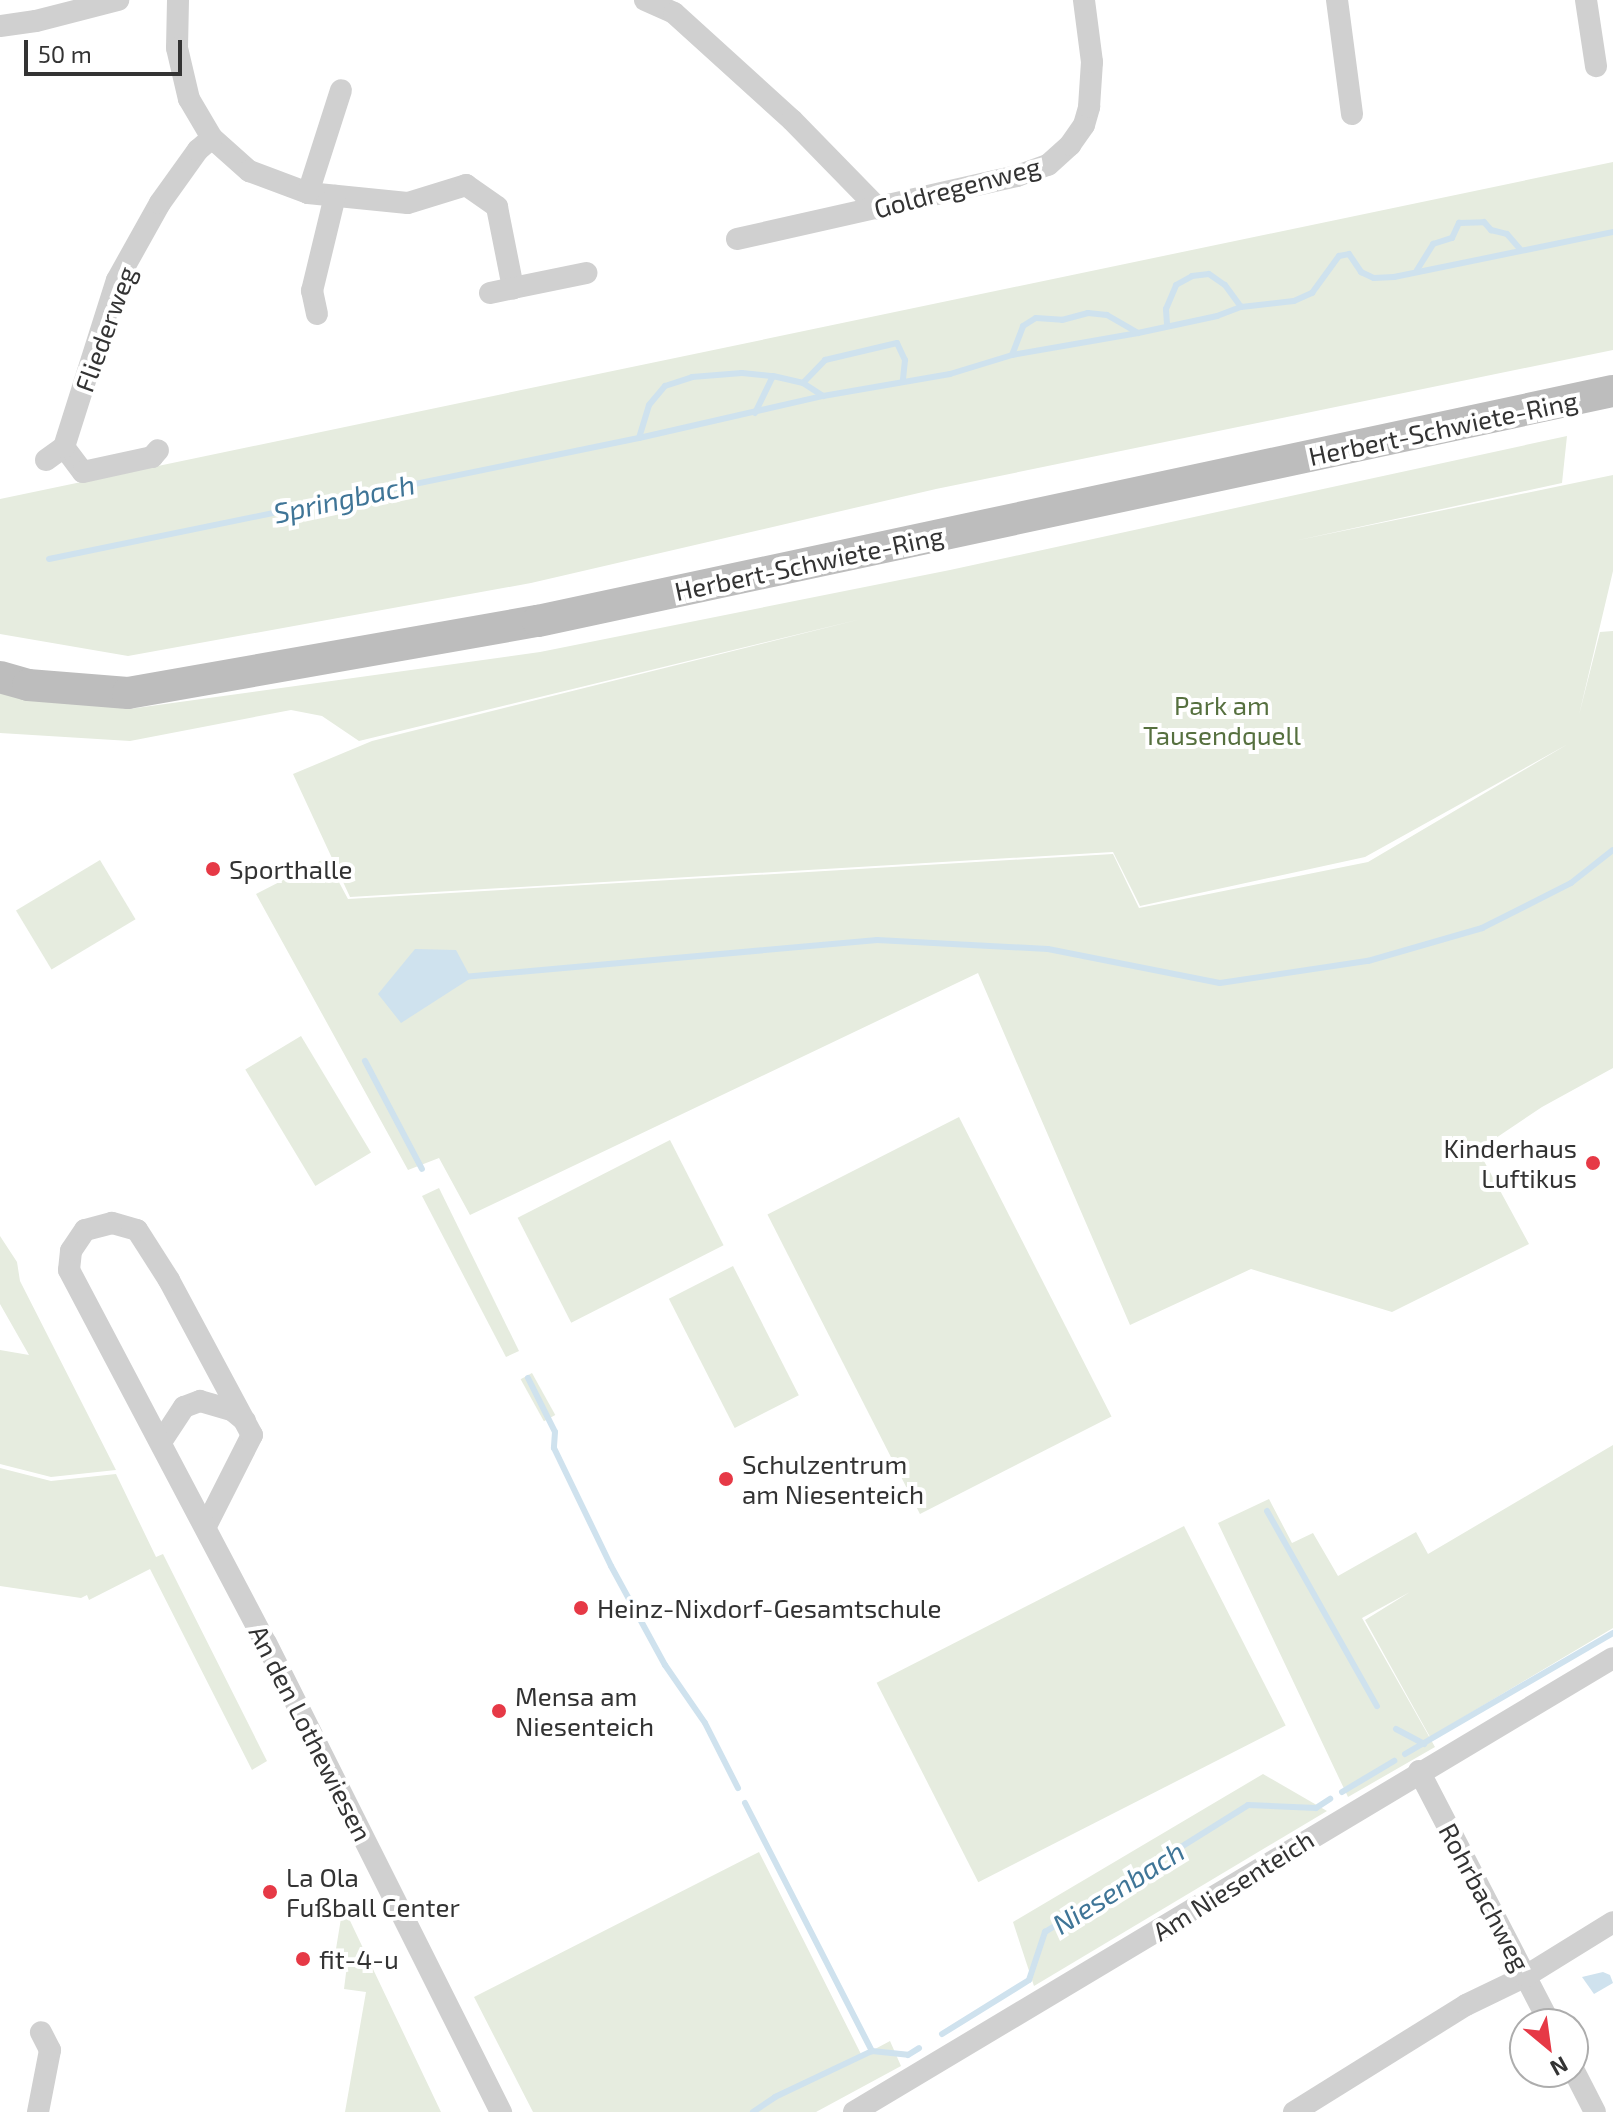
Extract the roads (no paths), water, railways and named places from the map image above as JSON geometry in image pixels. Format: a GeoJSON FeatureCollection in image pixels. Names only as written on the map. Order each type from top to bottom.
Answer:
{"type":"FeatureCollection","features":[{"type":"Feature","properties":{"kind":"main road","name":"Herbert-Schwiete-Ring"},"geometry":{"type":"LineString","coordinates":[[0,677],[28,685],[128,693],[538,621],[1613,391]]}},
{"type":"Feature","properties":{"kind":"street"},"geometry":{"type":"LineString","coordinates":[[0,26],[118,0]]}},
{"type":"Feature","properties":{"kind":"street"},"geometry":{"type":"LineString","coordinates":[[178,0],[177,48],[181,76],[189,99],[212,138],[249,171],[308,193],[408,203],[466,185],[497,207],[513,288]]}},
{"type":"Feature","properties":{"kind":"street"},"geometry":{"type":"LineString","coordinates":[[645,0],[680,7],[879,209]]}},
{"type":"Feature","properties":{"kind":"street","name":"Goldregenweg"},"geometry":{"type":"LineString","coordinates":[[737,239],[879,209],[1048,165],[1070,145],[1084,125],[1092,91],[1084,0]]}},
{"type":"Feature","properties":{"kind":"street"},"geometry":{"type":"LineString","coordinates":[[1337,0],[1352,114]]}},
{"type":"Feature","properties":{"kind":"street"},"geometry":{"type":"LineString","coordinates":[[1586,0],[1596,66]]}},
{"type":"Feature","properties":{"kind":"street"},"geometry":{"type":"LineString","coordinates":[[308,193],[341,90]]}},
{"type":"Feature","properties":{"kind":"street","name":"Fliederweg"},"geometry":{"type":"LineString","coordinates":[[158,450],[152,457],[83,472],[55,454],[117,280],[160,203],[198,150],[212,138]]}},
{"type":"Feature","properties":{"kind":"street"},"geometry":{"type":"LineString","coordinates":[[317,314],[312,291],[335,196]]}},
{"type":"Feature","properties":{"kind":"street"},"geometry":{"type":"LineString","coordinates":[[490,293],[586,273]]}},
{"type":"Feature","properties":{"kind":"street","name":"An den Lothewiesen"},"geometry":{"type":"LineString","coordinates":[[246,1422],[169,1280],[137,1230],[112,1223],[85,1230],[71,1251],[69,1270],[206,1526],[501,2112]]}},
{"type":"Feature","properties":{"kind":"street"},"geometry":{"type":"LineString","coordinates":[[161,1442],[184,1407],[200,1401],[232,1410],[246,1422],[252,1435],[206,1526]]}},
{"type":"Feature","properties":{"kind":"street","name":"Am Niesenteich"},"geometry":{"type":"LineString","coordinates":[[854,2112],[1181,1919],[1419,1771],[1613,1658]]}},
{"type":"Feature","properties":{"kind":"street","name":"Rohrbachweg"},"geometry":{"type":"LineString","coordinates":[[1419,1771],[1542,2008]]}},
{"type":"Feature","properties":{"kind":"street"},"geometry":{"type":"LineString","coordinates":[[1294,2112],[1466,2005],[1526,1976],[1613,1922]]}},
{"type":"Feature","properties":{"kind":"street"},"geometry":{"type":"LineString","coordinates":[[38,2112],[50,2050],[41,2032]]}},
{"type":"Feature","properties":{"kind":"street"},"geometry":{"type":"LineString","coordinates":[[1583,2088],[1595,2112]]}},
{"type":"Feature","properties":{"kind":"water"},"geometry":{"type":"Polygon","coordinates":[[[415,949],[456,950],[471,978],[401,1023],[378,994],[415,949]]]}},
{"type":"Feature","properties":{"kind":"water"},"geometry":{"type":"Polygon","coordinates":[[[1603,1972],[1610,1975],[1613,1983],[1594,1994],[1582,1977],[1603,1972]]]}},
{"type":"Feature","properties":{"kind":"waterway","name":"Springbach"},"geometry":{"type":"LineString","coordinates":[[1417,270],[1433,244],[1452,238],[1459,223],[1484,222],[1491,230],[1507,234],[1520,249]]}},
{"type":"Feature","properties":{"kind":"waterway","name":"Springbach"},"geometry":{"type":"LineString","coordinates":[[639,438],[823,396],[950,374],[1012,355],[1023,326],[1036,318],[1062,320],[1088,313],[1107,315],[1138,333],[1217,316],[1241,307],[1294,301],[1312,293],[1339,256],[1349,254],[1361,272],[1374,278],[1394,277],[1613,232]]}},
{"type":"Feature","properties":{"kind":"waterway","name":"Springbach"},"geometry":{"type":"LineString","coordinates":[[1167,324],[1166,309],[1176,285],[1192,276],[1209,274],[1225,285],[1241,307]]}},
{"type":"Feature","properties":{"kind":"waterway","name":"Springbach"},"geometry":{"type":"LineString","coordinates":[[1012,355],[1138,333]]}},
{"type":"Feature","properties":{"kind":"waterway"},"geometry":{"type":"LineString","coordinates":[[803,383],[825,360],[897,343],[905,360],[903,380]]}},
{"type":"Feature","properties":{"kind":"waterway","name":"Springbach"},"geometry":{"type":"LineString","coordinates":[[49,559],[639,438],[649,405],[665,386],[692,377],[742,373],[773,376],[803,383],[823,396]]}},
{"type":"Feature","properties":{"kind":"waterway"},"geometry":{"type":"LineString","coordinates":[[755,413],[773,376]]}},
{"type":"Feature","properties":{"kind":"waterway"},"geometry":{"type":"LineString","coordinates":[[463,977],[877,940],[1048,949],[1220,983],[1368,961],[1482,928],[1571,883],[1613,850]]}},
{"type":"Feature","properties":{"kind":"waterway"},"geometry":{"type":"LineString","coordinates":[[365,1061],[422,1169]]}},
{"type":"Feature","properties":{"kind":"waterway"},"geometry":{"type":"LineString","coordinates":[[528,1378],[555,1432],[554,1448],[611,1566],[665,1665],[705,1723],[738,1788]]}},
{"type":"Feature","properties":{"kind":"waterway"},"geometry":{"type":"LineString","coordinates":[[1267,1511],[1377,1706]]}},
{"type":"Feature","properties":{"kind":"waterway","name":"Niesenbach"},"geometry":{"type":"LineString","coordinates":[[1405,1754],[1613,1633]]}},
{"type":"Feature","properties":{"kind":"waterway"},"geometry":{"type":"LineString","coordinates":[[1396,1729],[1424,1744]]}},
{"type":"Feature","properties":{"kind":"waterway","name":"Niesenbach"},"geometry":{"type":"LineString","coordinates":[[1342,1792],[1394,1761]]}},
{"type":"Feature","properties":{"kind":"waterway","name":"Niesenbach"},"geometry":{"type":"LineString","coordinates":[[942,2034],[1029,1980],[1045,1932],[1248,1805],[1316,1808],[1330,1799]]}},
{"type":"Feature","properties":{"kind":"waterway"},"geometry":{"type":"LineString","coordinates":[[745,1803],[872,2051]]}},
{"type":"Feature","properties":{"kind":"waterway","name":"Niesenbach"},"geometry":{"type":"LineString","coordinates":[[753,2112],[775,2097],[872,2051],[908,2055],[919,2048]]}},
{"type":"Feature","properties":{"kind":"place","name":"Sporthalle"},"geometry":{"type":"Point","coordinates":[213,869]}},
{"type":"Feature","properties":{"kind":"place","name":"Kinderhaus Luftikus"},"geometry":{"type":"Point","coordinates":[1593,1163]}},
{"type":"Feature","properties":{"kind":"place","name":"Schulzentrum am Niesenteich"},"geometry":{"type":"Point","coordinates":[726,1479]}},
{"type":"Feature","properties":{"kind":"place","name":"Heinz-Nixdorf-Gesamtschule"},"geometry":{"type":"Point","coordinates":[581,1608]}},
{"type":"Feature","properties":{"kind":"place","name":"Mensa am Niesenteich"},"geometry":{"type":"Point","coordinates":[499,1711]}},
{"type":"Feature","properties":{"kind":"place","name":"La Ola Fußball Center"},"geometry":{"type":"Point","coordinates":[270,1892]}},
{"type":"Feature","properties":{"kind":"place","name":"fit-4-u"},"geometry":{"type":"Point","coordinates":[303,1959]}},
{"type":"Feature","properties":{"kind":"park label","name":"Park am Tausendquell"},"geometry":{"type":"Point","coordinates":[1222,720]}}]}
